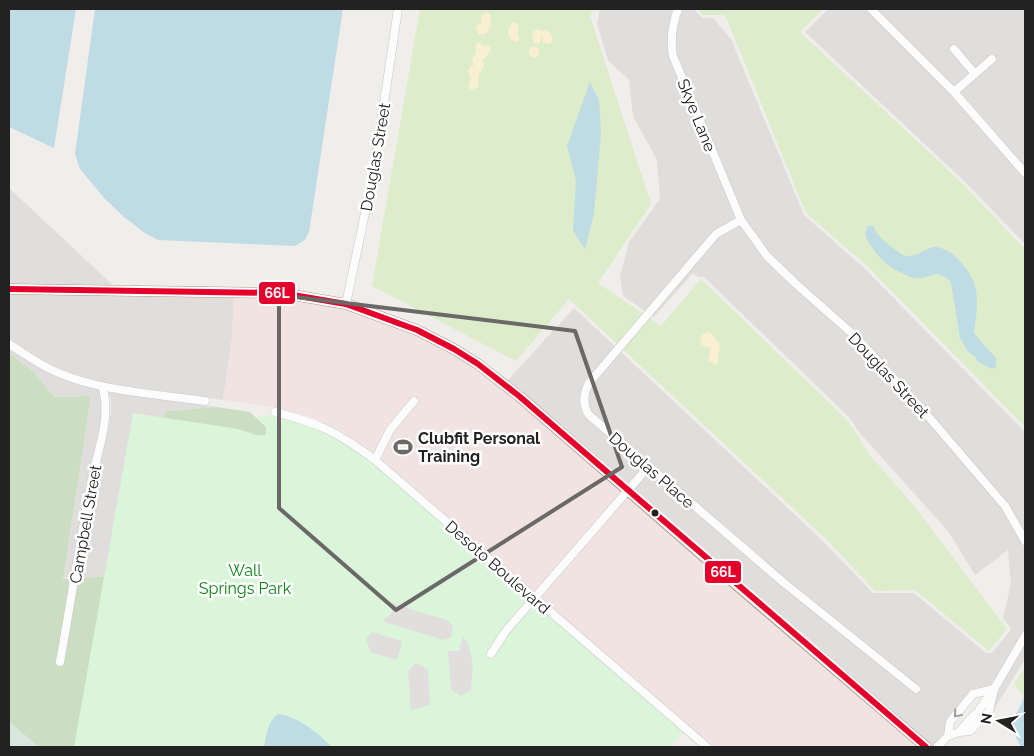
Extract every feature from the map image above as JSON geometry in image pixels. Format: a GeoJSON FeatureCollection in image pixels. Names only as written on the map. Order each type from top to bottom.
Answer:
{"type":"FeatureCollection","features":[{"type":"Feature","properties":{"kind":"main road"},"geometry":{"type":"LineString","coordinates":[[9,289],[281,293],[346,304],[417,330],[478,364],[519,396],[926,747]]}},
{"type":"Feature","properties":{"kind":"street","name":"Douglas Street"},"geometry":{"type":"LineString","coordinates":[[346,304],[374,170],[398,9]]}},
{"type":"Feature","properties":{"kind":"street","name":"Skye Lane"},"geometry":{"type":"LineString","coordinates":[[678,9],[673,22],[670,42],[673,56],[741,220]]}},
{"type":"Feature","properties":{"kind":"street"},"geometry":{"type":"LineString","coordinates":[[871,9],[954,92],[1025,173]]}},
{"type":"Feature","properties":{"kind":"street"},"geometry":{"type":"LineString","coordinates":[[954,49],[975,74]]}},
{"type":"Feature","properties":{"kind":"street"},"geometry":{"type":"LineString","coordinates":[[954,92],[992,59]]}},
{"type":"Feature","properties":{"kind":"street","name":"Douglas Street"},"geometry":{"type":"LineString","coordinates":[[741,220],[767,256],[855,336],[928,416],[1005,506],[1025,541]]}},
{"type":"Feature","properties":{"kind":"street","name":"Douglas Place"},"geometry":{"type":"LineString","coordinates":[[741,220],[716,234],[589,383],[584,391],[585,409],[589,415],[783,582],[916,689]]}},
{"type":"Feature","properties":{"kind":"street"},"geometry":{"type":"LineString","coordinates":[[9,344],[49,369],[69,377],[102,386],[205,401]]}},
{"type":"Feature","properties":{"kind":"street","name":"Campbell Street"},"geometry":{"type":"LineString","coordinates":[[60,662],[92,479],[106,412],[106,399],[102,386]]}},
{"type":"Feature","properties":{"kind":"street"},"geometry":{"type":"LineString","coordinates":[[375,460],[390,430],[414,402]]}},
{"type":"Feature","properties":{"kind":"street","name":"Desoto Boulevard"},"geometry":{"type":"LineString","coordinates":[[275,412],[321,425],[349,440],[375,460],[536,598],[705,747]]}},
{"type":"Feature","properties":{"kind":"street"},"geometry":{"type":"LineString","coordinates":[[491,654],[505,632],[649,466]]}},
{"type":"Feature","properties":{"kind":"street"},"geometry":{"type":"LineString","coordinates":[[959,732],[994,689],[1025,636]]}},
{"type":"Feature","properties":{"kind":"street"},"geometry":{"type":"LineString","coordinates":[[937,747],[948,736],[959,732],[970,732],[989,711],[994,689]]}},
{"type":"Feature","properties":{"kind":"street"},"geometry":{"type":"LineString","coordinates":[[948,736],[950,722],[973,694],[994,689]]}},
{"type":"Feature","properties":{"kind":"highlighted area"},"geometry":{"type":"Polygon","coordinates":[[[279,295],[575,331],[622,467],[396,610],[279,508],[279,295]]]}},
{"type":"Feature","properties":{"kind":"shaded area"},"geometry":{"type":"Polygon","coordinates":[[[600,9],[694,9],[702,18],[713,18],[731,39],[804,215],[864,268],[1025,432],[1025,659],[993,711],[999,686],[990,685],[972,689],[946,720],[944,734],[932,747],[633,491],[646,475],[639,471],[627,485],[507,381],[574,308],[824,542],[873,593],[914,593],[986,653],[992,653],[1010,631],[1010,627],[1003,618],[1011,584],[1008,550],[975,575],[948,531],[858,431],[850,418],[704,277],[698,277],[693,273],[654,317],[623,296],[620,276],[629,242],[660,199],[657,160],[633,116],[629,80],[608,60],[597,24],[600,9]]]}},
{"type":"Feature","properties":{"kind":"shaded area"},"geometry":{"type":"Polygon","coordinates":[[[828,9],[1025,9],[1025,244],[962,179],[805,32],[828,9]]]}},
{"type":"Feature","properties":{"kind":"shaded area"},"geometry":{"type":"Polygon","coordinates":[[[9,188],[115,287],[9,285],[9,188]]]}},
{"type":"Feature","properties":{"kind":"shaded area"},"geometry":{"type":"Polygon","coordinates":[[[9,293],[234,296],[232,339],[223,400],[106,383],[51,365],[9,339],[9,293]]]}},
{"type":"Feature","properties":{"kind":"shaded area"},"geometry":{"type":"Polygon","coordinates":[[[234,296],[281,297],[345,308],[415,334],[475,367],[516,399],[622,492],[535,593],[381,459],[394,432],[419,401],[413,396],[386,427],[374,453],[340,430],[305,415],[272,407],[223,400],[232,339],[234,296]]]}},
{"type":"Feature","properties":{"kind":"shaded area"},"geometry":{"type":"Polygon","coordinates":[[[9,349],[47,372],[99,389],[102,399],[102,416],[111,416],[111,399],[108,391],[217,407],[166,410],[132,576],[63,579],[91,396],[54,397],[35,373],[9,353],[9,349]]]}},
{"type":"Feature","properties":{"kind":"shaded area"},"geometry":{"type":"Polygon","coordinates":[[[628,497],[920,747],[713,747],[541,598],[628,497]]]}},
{"type":"Feature","properties":{"kind":"shaded area"},"geometry":{"type":"Polygon","coordinates":[[[391,603],[447,620],[453,626],[451,637],[443,640],[382,621],[392,613],[391,603]]]}},
{"type":"Feature","properties":{"kind":"shaded area"},"geometry":{"type":"Polygon","coordinates":[[[372,632],[402,641],[397,660],[370,652],[366,638],[372,632]]]}},
{"type":"Feature","properties":{"kind":"shaded area"},"geometry":{"type":"Polygon","coordinates":[[[463,637],[468,644],[473,664],[471,690],[461,696],[451,690],[448,651],[459,651],[463,637]]]}},
{"type":"Feature","properties":{"kind":"shaded area"},"geometry":{"type":"Polygon","coordinates":[[[416,663],[428,669],[430,705],[411,710],[408,671],[416,663]]]}},
{"type":"Feature","properties":{"kind":"shaded area"},"geometry":{"type":"Polygon","coordinates":[[[9,722],[39,747],[9,747],[9,722]]]}},
{"type":"Feature","properties":{"kind":"green space"},"geometry":{"type":"Polygon","coordinates":[[[420,9],[594,9],[590,16],[651,204],[598,283],[661,326],[701,279],[848,421],[870,455],[914,506],[1007,629],[989,651],[915,590],[875,591],[827,540],[569,299],[516,361],[372,286],[420,9]]]}},
{"type":"Feature","properties":{"kind":"green space"},"geometry":{"type":"Polygon","coordinates":[[[698,9],[823,9],[800,32],[960,181],[1025,249],[1025,427],[867,266],[806,213],[725,15],[702,15],[698,9]]]}},
{"type":"Feature","properties":{"kind":"green space"},"geometry":{"type":"Polygon","coordinates":[[[9,353],[35,373],[54,397],[91,396],[63,579],[132,575],[166,410],[217,407],[250,412],[266,427],[266,435],[162,747],[39,747],[9,722],[9,353]]]}},
{"type":"Feature","properties":{"kind":"green space","name":"Wall Springs Park"},"geometry":{"type":"Polygon","coordinates":[[[133,413],[238,429],[256,435],[266,435],[266,427],[256,417],[272,415],[319,429],[347,444],[373,463],[530,599],[518,611],[524,617],[536,604],[684,733],[670,745],[672,747],[332,747],[305,725],[284,715],[266,737],[264,747],[74,747],[133,413]]]}},
{"type":"Feature","properties":{"kind":"green space"},"geometry":{"type":"Polygon","coordinates":[[[1025,668],[1025,699],[1014,683],[1025,668]]]}},
{"type":"Feature","properties":{"kind":"sand"},"geometry":{"type":"Polygon","coordinates":[[[486,12],[490,14],[491,26],[486,34],[478,34],[476,26],[482,23],[481,16],[486,12]]]}},
{"type":"Feature","properties":{"kind":"sand"},"geometry":{"type":"Polygon","coordinates":[[[512,23],[517,23],[519,28],[517,33],[519,42],[509,37],[508,30],[512,23]]]}},
{"type":"Feature","properties":{"kind":"sand"},"geometry":{"type":"Polygon","coordinates":[[[539,29],[542,31],[546,30],[551,34],[553,39],[550,44],[543,43],[542,35],[540,43],[536,44],[533,42],[532,35],[534,31],[539,29]]]}},
{"type":"Feature","properties":{"kind":"sand"},"geometry":{"type":"Polygon","coordinates":[[[478,42],[483,46],[489,46],[491,49],[482,60],[484,66],[479,74],[478,87],[471,90],[468,86],[471,79],[468,71],[474,65],[472,59],[478,42]]]}},
{"type":"Feature","properties":{"kind":"sand"},"geometry":{"type":"Polygon","coordinates":[[[534,46],[540,52],[534,58],[528,52],[534,46]]]}},
{"type":"Feature","properties":{"kind":"sand"},"geometry":{"type":"Polygon","coordinates":[[[709,331],[720,344],[717,365],[708,360],[711,348],[702,345],[700,341],[702,335],[709,331]]]}},
{"type":"Feature","properties":{"kind":"water"},"geometry":{"type":"Polygon","coordinates":[[[9,9],[76,9],[54,148],[9,127],[9,9]]]}},
{"type":"Feature","properties":{"kind":"water"},"geometry":{"type":"Polygon","coordinates":[[[95,9],[343,9],[309,232],[305,240],[295,246],[158,240],[124,217],[104,198],[80,169],[75,154],[95,9]]]}},
{"type":"Feature","properties":{"kind":"water"},"geometry":{"type":"Polygon","coordinates":[[[590,82],[599,100],[601,133],[594,214],[585,249],[573,231],[576,180],[567,146],[590,82]]]}},
{"type":"Feature","properties":{"kind":"water"},"geometry":{"type":"Polygon","coordinates":[[[868,226],[873,226],[882,239],[905,256],[914,255],[935,247],[948,251],[960,261],[973,280],[976,291],[977,309],[974,333],[996,358],[996,367],[992,369],[977,361],[975,356],[968,352],[960,338],[951,282],[937,274],[914,278],[890,266],[878,256],[867,240],[866,232],[868,226]]]}},
{"type":"Feature","properties":{"kind":"water"},"geometry":{"type":"Polygon","coordinates":[[[1025,693],[1025,747],[1021,747],[1013,729],[1013,723],[1025,693]]]}},
{"type":"Feature","properties":{"kind":"water"},"geometry":{"type":"Polygon","coordinates":[[[278,714],[301,722],[332,747],[264,747],[270,725],[278,714]]]}},
{"type":"Feature","properties":{"kind":"transit line","name":"66L"},"geometry":{"type":"LineString","coordinates":[[9,289],[281,293],[346,304],[417,330],[478,364],[519,396],[926,747]]}},
{"type":"Feature","properties":{"kind":"place","name":"Clubfit Personal Training"},"geometry":{"type":"Point","coordinates":[403,447]}}]}
